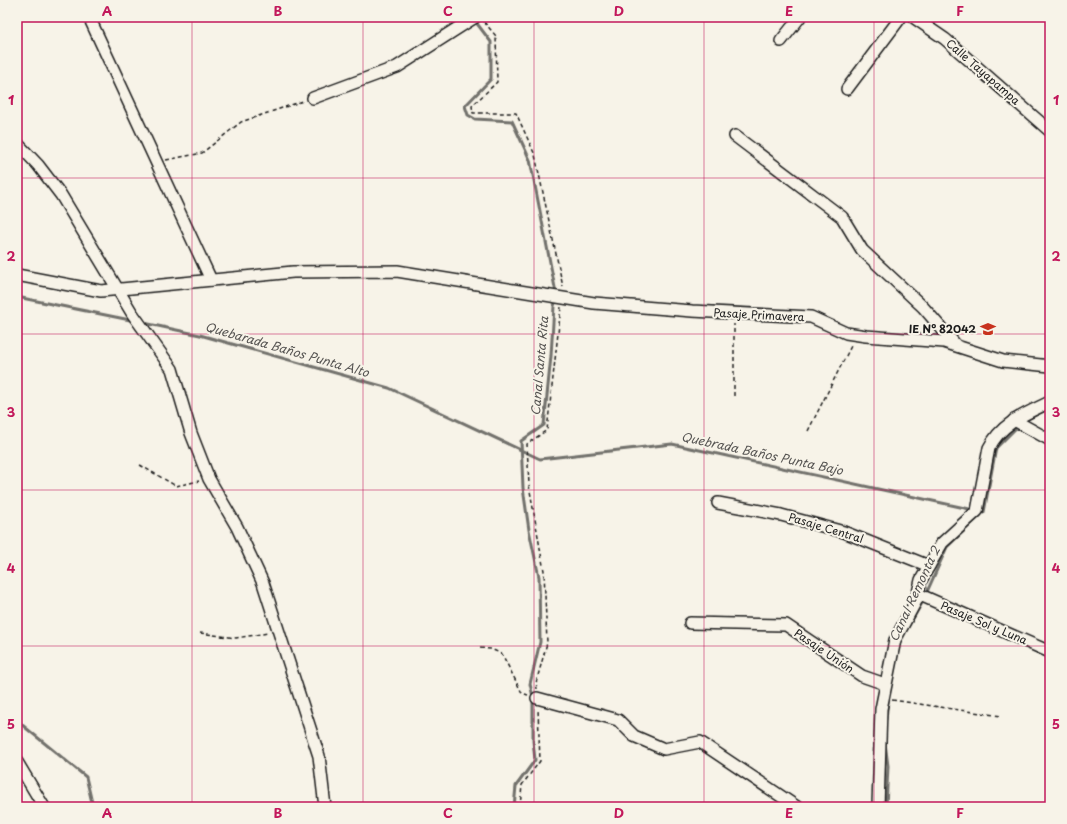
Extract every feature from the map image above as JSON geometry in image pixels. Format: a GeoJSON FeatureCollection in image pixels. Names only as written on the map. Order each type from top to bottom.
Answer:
{"type":"FeatureCollection","features":[{"type":"Feature","properties":{"kind":"street"},"geometry":{"type":"LineString","coordinates":[[89,17],[211,280]]}},
{"type":"Feature","properties":{"kind":"street"},"geometry":{"type":"LineString","coordinates":[[313,98],[397,67],[475,17]]}},
{"type":"Feature","properties":{"kind":"street"},"geometry":{"type":"LineString","coordinates":[[781,41],[800,17]]}},
{"type":"Feature","properties":{"kind":"street"},"geometry":{"type":"LineString","coordinates":[[847,89],[901,17]]}},
{"type":"Feature","properties":{"kind":"street","name":"Calle Tayapampa"},"geometry":{"type":"LineString","coordinates":[[913,17],[945,40],[1050,130]]}},
{"type":"Feature","properties":{"kind":"street"},"geometry":{"type":"LineString","coordinates":[[734,136],[842,217],[862,250],[923,307],[955,344]]}},
{"type":"Feature","properties":{"kind":"street"},"geometry":{"type":"LineString","coordinates":[[17,143],[38,165],[61,195],[119,289],[132,313],[172,369],[191,433],[209,479],[237,527],[263,583],[320,756],[326,807]]}},
{"type":"Feature","properties":{"kind":"street","name":"Pasaje Primavera"},"geometry":{"type":"LineString","coordinates":[[17,274],[101,291],[293,272],[398,271],[594,303],[734,314],[811,317],[846,333],[955,344],[1003,361],[1050,366]]}},
{"type":"Feature","properties":{"kind":"street"},"geometry":{"type":"LineString","coordinates":[[878,807],[879,736],[882,698],[895,640],[916,601],[921,580],[942,543],[977,511],[990,448],[994,439],[1014,420],[1050,402]]}},
{"type":"Feature","properties":{"kind":"street"},"geometry":{"type":"LineString","coordinates":[[1014,420],[1050,440]]}},
{"type":"Feature","properties":{"kind":"street","name":"Pasaje Central"},"geometry":{"type":"LineString","coordinates":[[718,503],[781,515],[844,532],[929,566]]}},
{"type":"Feature","properties":{"kind":"street","name":"Pasaje Sol y Luna"},"geometry":{"type":"LineString","coordinates":[[918,594],[1050,652]]}},
{"type":"Feature","properties":{"kind":"street","name":"Pasaje Unión"},"geometry":{"type":"LineString","coordinates":[[690,623],[786,625],[862,676],[885,684]]}},
{"type":"Feature","properties":{"kind":"street"},"geometry":{"type":"LineString","coordinates":[[537,698],[618,720],[634,736],[664,749],[700,742],[796,807]]}},
{"type":"Feature","properties":{"kind":"street"},"geometry":{"type":"LineString","coordinates":[[17,762],[44,807]]}},
{"type":"Feature","properties":{"kind":"path"},"geometry":{"type":"LineString","coordinates":[[480,17],[496,36],[498,82],[472,106],[473,113],[516,114],[535,155],[563,285],[559,298],[547,430],[527,444],[529,485],[544,571],[547,643],[536,683],[540,761],[522,785],[520,807]]}},
{"type":"Feature","properties":{"kind":"path"},"geometry":{"type":"LineString","coordinates":[[156,162],[202,153],[241,122],[313,98]]}},
{"type":"Feature","properties":{"kind":"path"},"geometry":{"type":"LineString","coordinates":[[734,314],[734,396]]}},
{"type":"Feature","properties":{"kind":"path"},"geometry":{"type":"LineString","coordinates":[[808,431],[856,335]]}},
{"type":"Feature","properties":{"kind":"path"},"geometry":{"type":"LineString","coordinates":[[140,465],[176,486],[209,479]]}},
{"type":"Feature","properties":{"kind":"path"},"geometry":{"type":"LineString","coordinates":[[200,633],[236,638],[278,632]]}},
{"type":"Feature","properties":{"kind":"path"},"geometry":{"type":"LineString","coordinates":[[480,648],[491,649],[502,654],[522,693],[537,698]]}},
{"type":"Feature","properties":{"kind":"path"},"geometry":{"type":"LineString","coordinates":[[882,698],[1001,716]]}},
{"type":"Feature","properties":{"kind":"waterway","name":"Canal Santa Rita"},"geometry":{"type":"LineString","coordinates":[[475,21],[491,42],[491,79],[465,106],[468,115],[475,119],[512,121],[530,160],[557,298],[554,306],[544,425],[521,441],[523,488],[529,530],[539,577],[540,642],[530,684],[533,697],[533,741],[535,760],[516,786],[514,807]]}},
{"type":"Feature","properties":{"kind":"waterway","name":"Quebarada Baños Punta Alto"},"geometry":{"type":"LineString","coordinates":[[17,297],[135,321]]}},
{"type":"Feature","properties":{"kind":"waterway","name":"Quebrada Baños Punta Bajo"},"geometry":{"type":"LineString","coordinates":[[144,323],[200,335],[389,388],[540,459],[672,444],[974,510]]}},
{"type":"Feature","properties":{"kind":"waterway","name":"Canal Remonta 2"},"geometry":{"type":"LineString","coordinates":[[1024,421],[1049,408]]}},
{"type":"Feature","properties":{"kind":"waterway","name":"Canal Remonta 2"},"geometry":{"type":"LineString","coordinates":[[907,629],[922,603],[947,547],[984,512],[996,448],[1018,426]]}},
{"type":"Feature","properties":{"kind":"waterway","name":"Canal Remonta 2"},"geometry":{"type":"LineString","coordinates":[[886,719],[888,701]]}},
{"type":"Feature","properties":{"kind":"waterway"},"geometry":{"type":"LineString","coordinates":[[17,715],[21,724],[86,777],[93,807]]}},
{"type":"Feature","properties":{"kind":"waterway","name":"Canal Remonta 2"},"geometry":{"type":"LineString","coordinates":[[885,743],[888,766],[886,807]]}},
{"type":"Feature","properties":{"kind":"place","name":"IE N° 82042"},"geometry":{"type":"Point","coordinates":[988,329]}}]}
